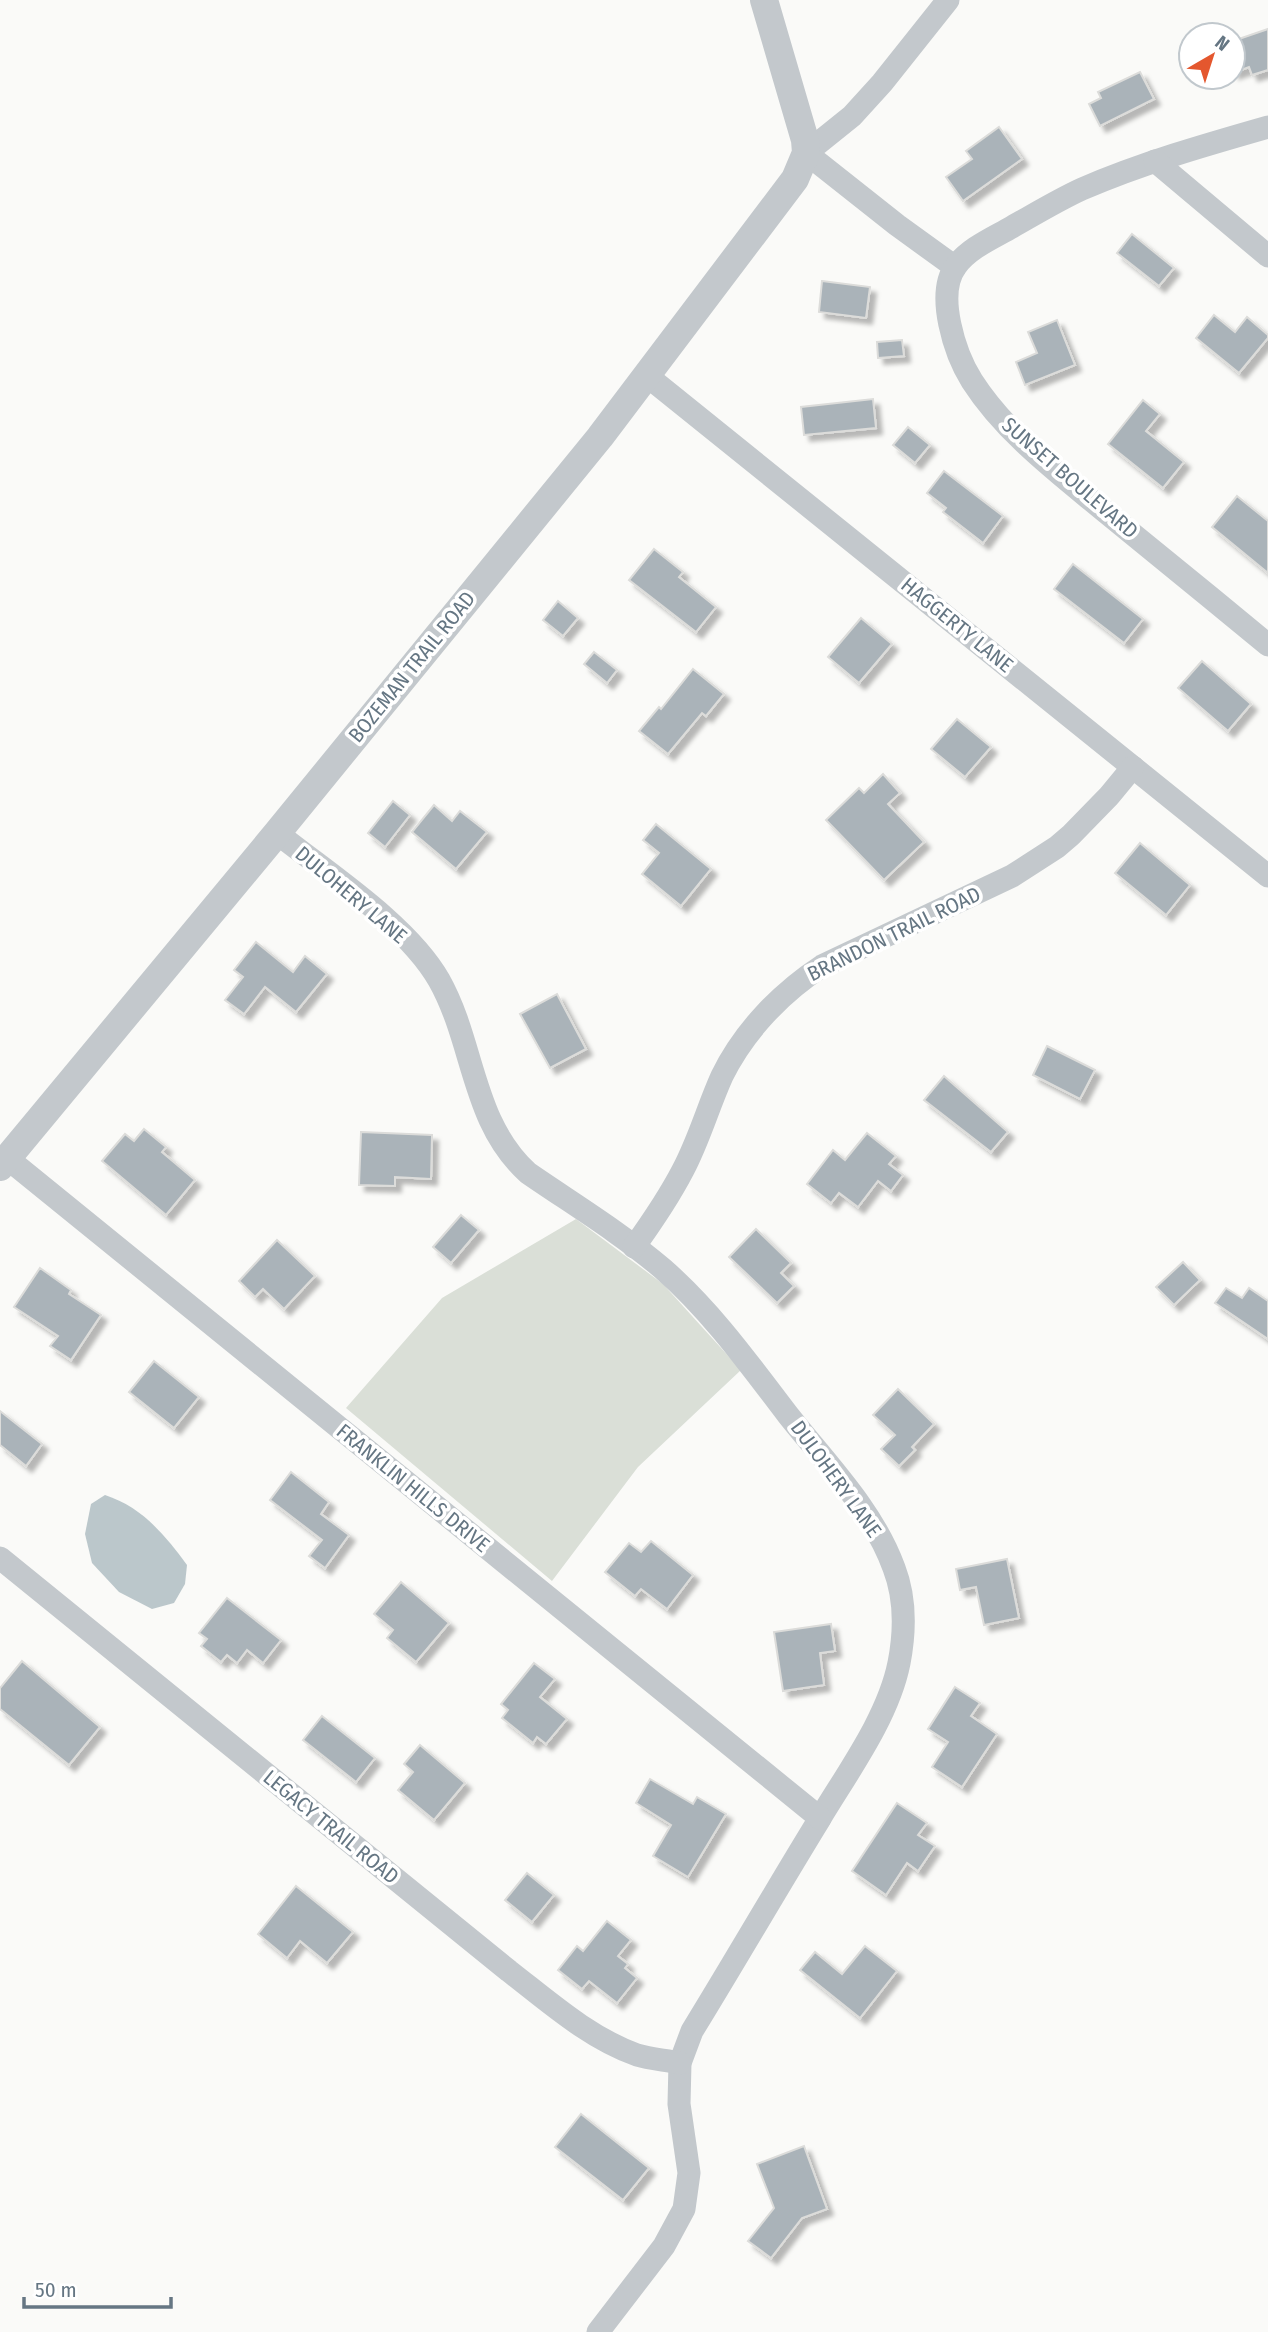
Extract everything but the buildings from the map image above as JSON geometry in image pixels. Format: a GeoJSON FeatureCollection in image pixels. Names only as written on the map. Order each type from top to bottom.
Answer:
{"type":"FeatureCollection","features":[{"type":"Feature","properties":{"kind":"street"},"geometry":{"type":"LineString","coordinates":[[764,0],[805,140],[806,153],[955,267],[985,242],[1081,190],[1155,161],[1268,127]]}},
{"type":"Feature","properties":{"kind":"street"},"geometry":{"type":"LineString","coordinates":[[806,153],[852,116],[948,0]]}},
{"type":"Feature","properties":{"kind":"street","name":"BOZEMAN TRAIL ROAD"},"geometry":{"type":"LineString","coordinates":[[4,1163],[600,437],[795,179],[806,153]]}},
{"type":"Feature","properties":{"kind":"street"},"geometry":{"type":"LineString","coordinates":[[1155,161],[1268,256]]}},
{"type":"Feature","properties":{"kind":"street","name":"SUNSET BOULEVARD"},"geometry":{"type":"LineString","coordinates":[[955,267],[948,279],[946,297],[951,332],[972,381],[999,416],[1043,460],[1268,645]]}},
{"type":"Feature","properties":{"kind":"street","name":"HAGGERTY LANE"},"geometry":{"type":"LineString","coordinates":[[646,374],[1268,876]]}},
{"type":"Feature","properties":{"kind":"street","name":"BRANDON TRAIL ROAD"},"geometry":{"type":"LineString","coordinates":[[634,1247],[683,1170],[724,1073],[747,1036],[771,1008],[822,966],[1012,876],[1057,847],[1109,796],[1133,767]]}},
{"type":"Feature","properties":{"kind":"street","name":"DULOHERY LANE"},"geometry":{"type":"LineString","coordinates":[[277,833],[395,928],[438,979],[453,1012],[485,1111],[495,1133],[512,1158],[528,1173],[634,1247],[688,1292],[728,1337],[857,1501],[879,1533],[895,1569],[904,1628],[894,1680],[882,1711],[838,1791],[692,2031],[680,2063],[679,2104],[689,2173],[684,2209],[664,2246],[598,2332]]}},
{"type":"Feature","properties":{"kind":"street","name":"FRANKLIN HILLS DRIVE"},"geometry":{"type":"LineString","coordinates":[[4,1163],[820,1818]]}},
{"type":"Feature","properties":{"kind":"street","name":"LEGACY TRAIL ROAD"},"geometry":{"type":"LineString","coordinates":[[0,1558],[574,2021],[607,2042],[639,2055],[680,2063]]}},
{"type":"Feature","properties":{"kind":"shaded area"},"geometry":{"type":"Polygon","coordinates":[[[576,1219],[663,1284],[741,1370],[638,1467],[552,1581],[346,1408],[442,1298],[576,1219]]]}},
{"type":"Feature","properties":{"kind":"shaded area"},"geometry":{"type":"Polygon","coordinates":[[[105,1495],[130,1507],[152,1523],[187,1565],[185,1584],[174,1603],[152,1609],[119,1592],[92,1563],[85,1534],[91,1504],[105,1495]]]}}]}
